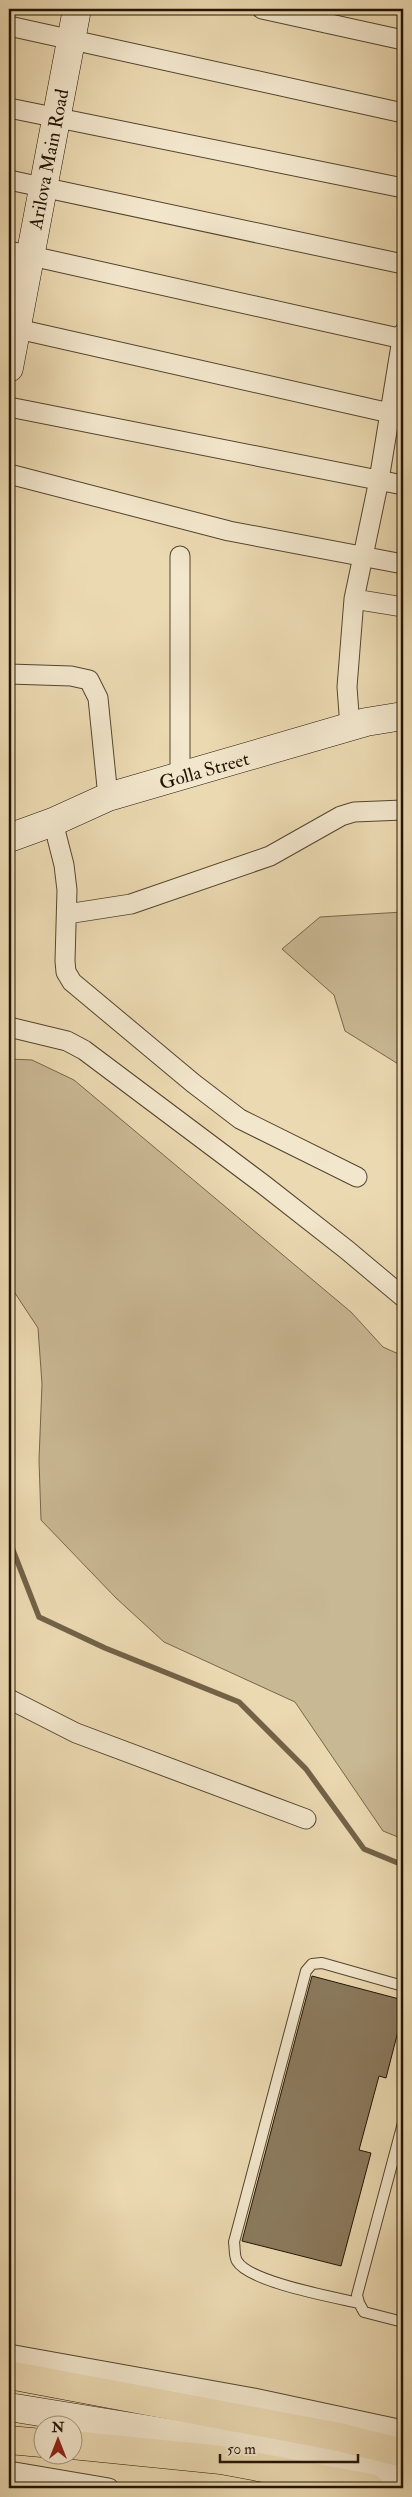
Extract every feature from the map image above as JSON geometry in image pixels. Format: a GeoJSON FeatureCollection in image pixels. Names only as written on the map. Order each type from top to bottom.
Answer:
{"type":"FeatureCollection","features":[{"type":"Feature","properties":{"kind":"main road"},"geometry":{"type":"LineString","coordinates":[[9,2375],[339,2437],[403,2453]]}},
{"type":"Feature","properties":{"kind":"main road"},"geometry":{"type":"LineString","coordinates":[[9,2440],[32,2442]]}},
{"type":"Feature","properties":{"kind":"main road"},"geometry":{"type":"LineString","coordinates":[[82,2446],[221,2460],[370,2488]]}},
{"type":"Feature","properties":{"kind":"street","name":"Arilova Main Road"},"geometry":{"type":"LineString","coordinates":[[9,368],[19,254],[42,188],[77,9]]}},
{"type":"Feature","properties":{"kind":"street"},"geometry":{"type":"LineString","coordinates":[[269,10],[403,40]]}},
{"type":"Feature","properties":{"kind":"street"},"geometry":{"type":"LineString","coordinates":[[9,26],[403,113]]}},
{"type":"Feature","properties":{"kind":"street"},"geometry":{"type":"LineString","coordinates":[[9,108],[403,188]]}},
{"type":"Feature","properties":{"kind":"street"},"geometry":{"type":"LineString","coordinates":[[9,180],[403,264]]}},
{"type":"Feature","properties":{"kind":"street"},"geometry":{"type":"LineString","coordinates":[[19,254],[403,337],[397,414],[379,480],[354,599],[347,687],[350,727]]}},
{"type":"Feature","properties":{"kind":"street"},"geometry":{"type":"LineString","coordinates":[[12,328],[397,414]]}},
{"type":"Feature","properties":{"kind":"street"},"geometry":{"type":"LineString","coordinates":[[9,406],[403,485]]}},
{"type":"Feature","properties":{"kind":"street"},"geometry":{"type":"LineString","coordinates":[[9,474],[228,531],[363,558],[403,564]]}},
{"type":"Feature","properties":{"kind":"street"},"geometry":{"type":"LineString","coordinates":[[180,556],[180,778]]}},
{"type":"Feature","properties":{"kind":"street"},"geometry":{"type":"LineString","coordinates":[[354,599],[403,606]]}},
{"type":"Feature","properties":{"kind":"street"},"geometry":{"type":"LineString","coordinates":[[9,674],[72,676],[89,680],[98,698],[108,797]]}},
{"type":"Feature","properties":{"kind":"street","name":"Golla Street"},"geometry":{"type":"LineString","coordinates":[[9,838],[53,822],[108,797],[180,778],[350,727],[403,716]]}},
{"type":"Feature","properties":{"kind":"street"},"geometry":{"type":"LineString","coordinates":[[67,914],[131,904],[270,856],[300,841],[329,822],[354,812],[403,810]]}},
{"type":"Feature","properties":{"kind":"street"},"geometry":{"type":"LineString","coordinates":[[53,822],[64,865],[67,914],[66,972],[72,982],[240,1119],[357,1178]]}},
{"type":"Feature","properties":{"kind":"street"},"geometry":{"type":"LineString","coordinates":[[9,1027],[67,1041],[84,1050],[264,1185],[403,1297]]}},
{"type":"Feature","properties":{"kind":"street"},"geometry":{"type":"LineString","coordinates":[[9,1699],[76,1733],[306,1819]]}},
{"type":"Feature","properties":{"kind":"street"},"geometry":{"type":"LineString","coordinates":[[9,2354],[254,2398],[403,2430]]}},
{"type":"Feature","properties":{"kind":"street"},"geometry":{"type":"LineString","coordinates":[[9,2407],[328,2459],[403,2477]]}},
{"type":"Feature","properties":{"kind":"street"},"geometry":{"type":"LineString","coordinates":[[9,2471],[54,2483],[109,2488]]}},
{"type":"Feature","properties":{"kind":"lane"},"geometry":{"type":"LineString","coordinates":[[359,2303],[261,2278],[244,2269],[236,2260],[234,2242],[306,1970],[312,1964],[322,1964],[403,1986]]}},
{"type":"Feature","properties":{"kind":"lane"},"geometry":{"type":"LineString","coordinates":[[403,2123],[402,2133],[357,2295],[364,2312],[403,2319]]}},
{"type":"Feature","properties":{"kind":"shaded area"},"geometry":{"type":"Polygon","coordinates":[[[403,912],[403,1067],[345,1031],[334,995],[282,949],[320,917],[403,912]]]}},
{"type":"Feature","properties":{"kind":"shaded area"},"geometry":{"type":"Polygon","coordinates":[[[9,1059],[32,1060],[74,1080],[351,1312],[383,1347],[403,1356],[403,1839],[383,1831],[295,1702],[164,1642],[116,1598],[41,1520],[39,1460],[42,1384],[38,1328],[9,1284],[9,1059]]]}},
{"type":"Feature","properties":{"kind":"building"},"geometry":{"type":"Polygon","coordinates":[[[312,1976],[403,2000],[403,2012],[386,2078],[379,2076],[359,2150],[371,2153],[341,2266],[242,2241],[312,1976]]]}},
{"type":"Feature","properties":{"kind":"waterway"},"geometry":{"type":"LineString","coordinates":[[9,1540],[39,1617],[105,1648],[239,1702],[306,1769],[364,1849],[403,1865]]}}]}
